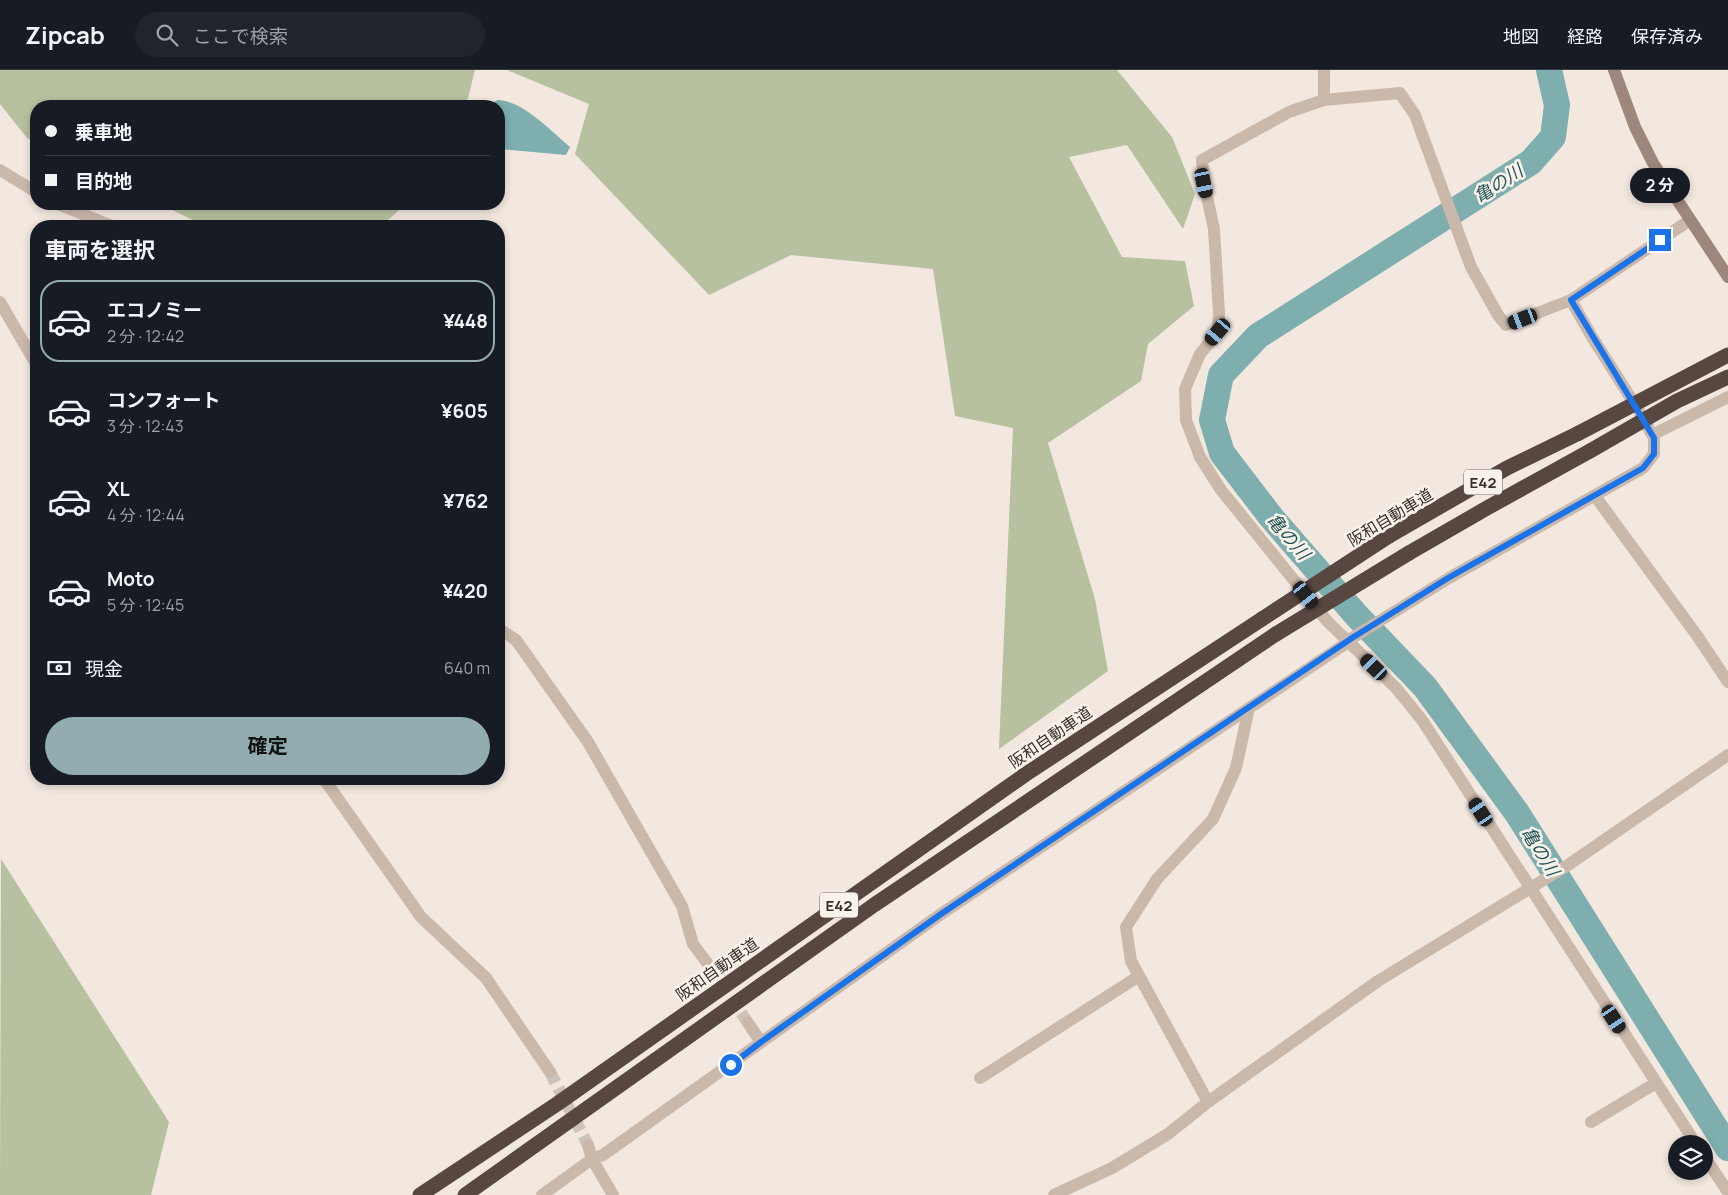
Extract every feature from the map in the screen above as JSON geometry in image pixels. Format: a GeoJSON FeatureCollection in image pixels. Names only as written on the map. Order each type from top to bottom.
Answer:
{"type":"FeatureCollection","features":[{"type":"Feature","properties":{"kind":"highway","name":"阪和自動車道"},"geometry":{"type":"LineString","coordinates":[[420,1195],[557,1104],[1026,774],[1390,536],[1507,468],[1728,355]]}},
{"type":"Feature","properties":{"kind":"highway","name":"E42"},"geometry":{"type":"LineString","coordinates":[[465,1195],[874,905],[1276,634],[1486,508],[1677,401],[1728,377]]}},
{"type":"Feature","properties":{"kind":"main road"},"geometry":{"type":"LineString","coordinates":[[1614,70],[1636,127],[1650,156],[1728,277]]}},
{"type":"Feature","properties":{"kind":"street"},"geometry":{"type":"LineString","coordinates":[[1324,70],[1324,100]]}},
{"type":"Feature","properties":{"kind":"street"},"geometry":{"type":"LineString","coordinates":[[1690,220],[1571,300],[1506,325],[1498,315],[1471,267],[1415,115],[1400,93],[1324,100],[1289,112],[1202,160],[1204,183],[1214,229],[1219,314],[1218,332],[1200,354],[1185,389],[1186,420],[1200,457],[1221,490],[1327,621],[1350,640],[1396,688],[1422,720],[1690,1135]]}},
{"type":"Feature","properties":{"kind":"street"},"geometry":{"type":"LineString","coordinates":[[0,170],[30,188]]}},
{"type":"Feature","properties":{"kind":"street"},"geometry":{"type":"LineString","coordinates":[[73,210],[97,220]]}},
{"type":"Feature","properties":{"kind":"street"},"geometry":{"type":"LineString","coordinates":[[542,1195],[592,1159],[603,1155],[731,1065],[949,908],[1350,640],[1448,578],[1643,468],[1654,454],[1654,438],[1571,300]]}},
{"type":"Feature","properties":{"kind":"street"},"geometry":{"type":"LineString","coordinates":[[0,302],[30,354]]}},
{"type":"Feature","properties":{"kind":"street"},"geometry":{"type":"LineString","coordinates":[[1652,435],[1728,397]]}},
{"type":"Feature","properties":{"kind":"street"},"geometry":{"type":"LineString","coordinates":[[1595,496],[1698,637],[1728,682]]}},
{"type":"Feature","properties":{"kind":"street"},"geometry":{"type":"LineString","coordinates":[[505,633],[516,640],[588,742],[682,906],[693,944],[711,968]]}},
{"type":"Feature","properties":{"kind":"street"},"geometry":{"type":"LineString","coordinates":[[1208,1102],[1131,962],[1126,927],[1157,879],[1213,819],[1236,768],[1249,708]]}},
{"type":"Feature","properties":{"kind":"street"},"geometry":{"type":"LineString","coordinates":[[1054,1195],[1112,1168],[1168,1134],[1208,1102],[1378,981],[1568,865],[1728,755]]}},
{"type":"Feature","properties":{"kind":"street"},"geometry":{"type":"LineString","coordinates":[[328,785],[421,917],[486,978],[550,1072]]}},
{"type":"Feature","properties":{"kind":"street"},"geometry":{"type":"LineString","coordinates":[[980,1078],[1139,976]]}},
{"type":"Feature","properties":{"kind":"street"},"geometry":{"type":"LineString","coordinates":[[748,1023],[761,1042]]}},
{"type":"Feature","properties":{"kind":"street"},"geometry":{"type":"LineString","coordinates":[[1590,1122],[1656,1083]]}},
{"type":"Feature","properties":{"kind":"street"},"geometry":{"type":"LineString","coordinates":[[588,1145],[592,1159],[613,1195]]}},
{"type":"Feature","properties":{"kind":"street"},"geometry":{"type":"LineString","coordinates":[[1713,1170],[1728,1192]]}},
{"type":"Feature","properties":{"kind":"green space"},"geometry":{"type":"Polygon","coordinates":[[[0,70],[475,70],[468,100],[30,100],[30,140],[0,104],[0,70]]]}},
{"type":"Feature","properties":{"kind":"green space"},"geometry":{"type":"Polygon","coordinates":[[[507,70],[1117,70],[1172,137],[1195,194],[1183,229],[1127,145],[1069,157],[1122,257],[1185,261],[1194,306],[1148,344],[1141,381],[1048,443],[1095,599],[1108,671],[999,749],[1013,428],[955,416],[933,269],[791,255],[709,295],[575,154],[589,104],[507,70]]]}},
{"type":"Feature","properties":{"kind":"green space"},"geometry":{"type":"Polygon","coordinates":[[[172,210],[399,210],[388,220],[193,220],[172,210]]]}},
{"type":"Feature","properties":{"kind":"green space"},"geometry":{"type":"Polygon","coordinates":[[[1,859],[169,1122],[151,1195],[0,1195],[1,859]]]}},
{"type":"Feature","properties":{"kind":"water"},"geometry":{"type":"Polygon","coordinates":[[[505,102],[527,111],[570,147],[566,155],[505,150],[505,102]]]}},
{"type":"Feature","properties":{"kind":"waterway","name":"亀の川"},"geometry":{"type":"LineString","coordinates":[[1549,70],[1557,105],[1553,137],[1531,162],[1258,336],[1221,375],[1212,420],[1222,453],[1271,517],[1357,616],[1425,687],[1517,813],[1728,1148]]}},
{"type":"Feature","properties":{"kind":"tunnel"},"geometry":{"type":"LineString","coordinates":[[711,968],[748,1023]]}},
{"type":"Feature","properties":{"kind":"tunnel"},"geometry":{"type":"LineString","coordinates":[[550,1072],[588,1145]]}},
{"type":"Feature","properties":{"kind":"route"},"geometry":{"type":"LineString","coordinates":[[731,1065],[941,914],[1352,638],[1448,578],[1643,468],[1654,454],[1654,438],[1571,300],[1660,240]]}}]}
